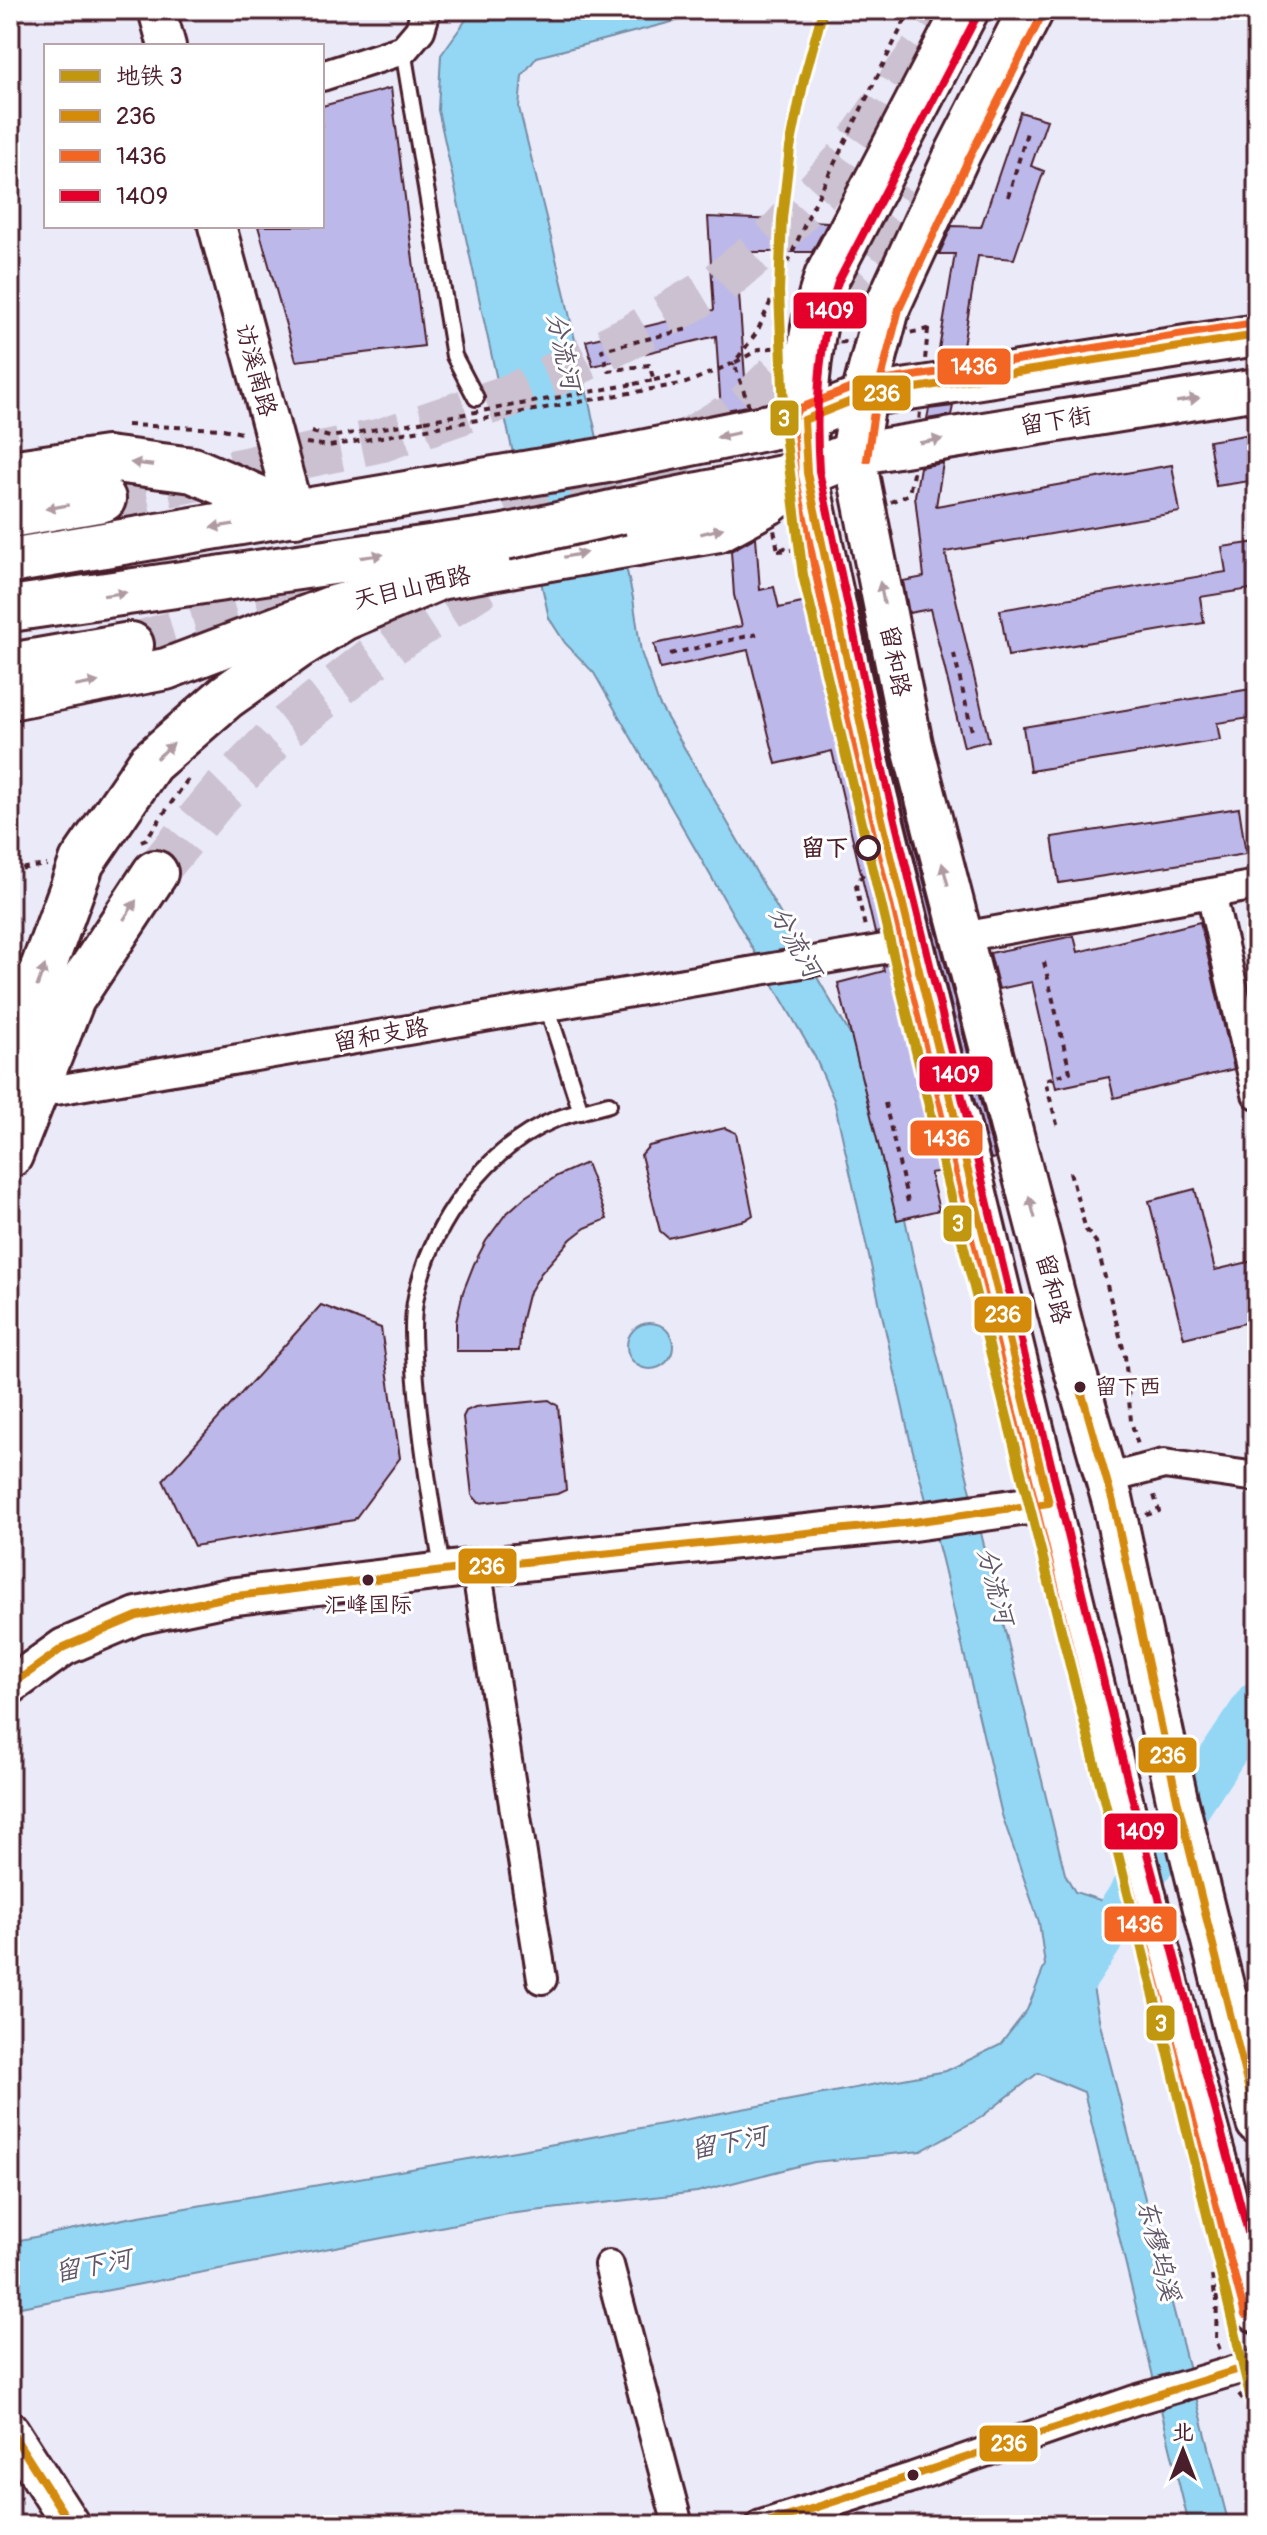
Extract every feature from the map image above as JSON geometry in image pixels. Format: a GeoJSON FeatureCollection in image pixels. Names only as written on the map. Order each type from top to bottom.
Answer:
{"type":"FeatureCollection","features":[{"type":"Feature","properties":{"kind":"main road","name":"留和路"},"geometry":{"type":"LineString","coordinates":[[966,10],[827,277],[816,310],[804,420],[807,473],[873,782],[1141,1880],[1257,2312]]}},
{"type":"Feature","properties":{"kind":"main road"},"geometry":{"type":"LineString","coordinates":[[854,454],[864,396],[888,305],[959,151],[1031,10]]}},
{"type":"Feature","properties":{"kind":"main road"},"geometry":{"type":"LineString","coordinates":[[10,561],[607,460],[804,420],[864,396],[1257,335]]}},
{"type":"Feature","properties":{"kind":"main road","name":"留下街"},"geometry":{"type":"LineString","coordinates":[[854,454],[1257,389]]}},
{"type":"Feature","properties":{"kind":"main road","name":"留和路"},"geometry":{"type":"LineString","coordinates":[[854,454],[912,744],[1065,1336],[1106,1479],[1182,1818],[1257,2123]]}},
{"type":"Feature","properties":{"kind":"main road","name":"天目山西路"},"geometry":{"type":"LineString","coordinates":[[10,609],[510,551],[628,528],[807,473],[854,454]]}},
{"type":"Feature","properties":{"kind":"main road"},"geometry":{"type":"LineString","coordinates":[[10,473],[107,459],[193,470],[295,514]]}},
{"type":"Feature","properties":{"kind":"main road"},"geometry":{"type":"LineString","coordinates":[[10,515],[103,499]]}},
{"type":"Feature","properties":{"kind":"main road","name":"天目山西路"},"geometry":{"type":"LineString","coordinates":[[10,699],[166,669],[333,606],[433,580],[510,551]]}},
{"type":"Feature","properties":{"kind":"main road"},"geometry":{"type":"LineString","coordinates":[[10,1077],[32,998],[82,862],[150,763],[227,696],[298,646],[343,618],[433,580]]}},
{"type":"Feature","properties":{"kind":"main road"},"geometry":{"type":"LineString","coordinates":[[10,666],[131,645]]}},
{"type":"Feature","properties":{"kind":"main road"},"geometry":{"type":"LineString","coordinates":[[10,1155],[72,999],[145,858]]}},
{"type":"Feature","properties":{"kind":"street"},"geometry":{"type":"LineString","coordinates":[[157,10],[166,44]]}},
{"type":"Feature","properties":{"kind":"street"},"geometry":{"type":"LineString","coordinates":[[324,75],[403,50],[420,30],[426,10]]}},
{"type":"Feature","properties":{"kind":"street","name":"访溪南路"},"geometry":{"type":"LineString","coordinates":[[218,228],[295,514]]}},
{"type":"Feature","properties":{"kind":"street"},"geometry":{"type":"LineString","coordinates":[[962,937],[1257,885]]}},
{"type":"Feature","properties":{"kind":"street"},"geometry":{"type":"LineString","coordinates":[[1211,893],[1257,1094]]}},
{"type":"Feature","properties":{"kind":"street","name":"留和支路"},"geometry":{"type":"LineString","coordinates":[[56,1090],[913,944]]}},
{"type":"Feature","properties":{"kind":"street"},"geometry":{"type":"LineString","coordinates":[[1106,1479],[1164,1464],[1257,1477]]}},
{"type":"Feature","properties":{"kind":"street"},"geometry":{"type":"LineString","coordinates":[[10,1686],[64,1647],[137,1616],[228,1597],[459,1569],[913,1522],[1049,1503]]}},
{"type":"Feature","properties":{"kind":"street"},"geometry":{"type":"LineString","coordinates":[[459,1569],[542,1979]]}},
{"type":"Feature","properties":{"kind":"street"},"geometry":{"type":"LineString","coordinates":[[609,2265],[678,2525]]}},
{"type":"Feature","properties":{"kind":"street"},"geometry":{"type":"LineString","coordinates":[[761,2525],[928,2472],[1135,2400],[1257,2364]]}},
{"type":"Feature","properties":{"kind":"street"},"geometry":{"type":"LineString","coordinates":[[10,2430],[71,2525]]}},
{"type":"Feature","properties":{"kind":"lane"},"geometry":{"type":"LineString","coordinates":[[403,50],[454,356],[476,398]]}},
{"type":"Feature","properties":{"kind":"lane"},"geometry":{"type":"LineString","coordinates":[[547,1007],[581,1112]]}},
{"type":"Feature","properties":{"kind":"lane"},"geometry":{"type":"LineString","coordinates":[[459,1569],[422,1441],[412,1334],[415,1301],[427,1259],[446,1222],[477,1177],[518,1141],[555,1120],[609,1104]]}},
{"type":"Feature","properties":{"kind":"path"},"geometry":{"type":"LineString","coordinates":[[494,417],[686,383],[734,363],[757,332],[808,217],[910,10]]}},
{"type":"Feature","properties":{"kind":"path"},"geometry":{"type":"LineString","coordinates":[[1008,197],[1028,129]]}},
{"type":"Feature","properties":{"kind":"path"},"geometry":{"type":"LineString","coordinates":[[654,380],[649,365],[608,371],[602,350],[688,329]]}},
{"type":"Feature","properties":{"kind":"path"},"geometry":{"type":"LineString","coordinates":[[312,432],[330,437],[681,374]]}},
{"type":"Feature","properties":{"kind":"path"},"geometry":{"type":"LineString","coordinates":[[670,654],[757,634]]}},
{"type":"Feature","properties":{"kind":"path"},"geometry":{"type":"LineString","coordinates":[[954,654],[973,735]]}},
{"type":"Feature","properties":{"kind":"path"},"geometry":{"type":"LineString","coordinates":[[145,858],[146,839],[192,773]]}},
{"type":"Feature","properties":{"kind":"path"},"geometry":{"type":"LineString","coordinates":[[10,870],[59,863]]}},
{"type":"Feature","properties":{"kind":"path"},"geometry":{"type":"LineString","coordinates":[[1044,962],[1070,1072],[1045,1080],[1058,1128]]}},
{"type":"Feature","properties":{"kind":"path"},"geometry":{"type":"LineString","coordinates":[[885,1103],[908,1202]]}},
{"type":"Feature","properties":{"kind":"path"},"geometry":{"type":"LineString","coordinates":[[1070,1172],[1086,1230],[1096,1242],[1125,1356],[1131,1421],[1138,1446]]}},
{"type":"Feature","properties":{"kind":"water"},"geometry":{"type":"Polygon","coordinates":[[[473,10],[718,10],[537,57],[522,76],[519,108],[633,598],[641,652],[659,704],[866,1062],[884,1119],[914,1261],[1065,1874],[1075,1892],[1100,1900],[1115,1944],[1093,1988],[1100,2024],[1229,2525],[1189,2525],[1084,2092],[1038,2073],[980,2118],[921,2151],[814,2162],[697,2192],[508,2214],[10,2309],[10,2242],[128,2218],[538,2147],[946,2071],[1000,2045],[1027,2010],[1045,1965],[1039,1922],[1002,1815],[942,1560],[910,1440],[834,1100],[815,1057],[594,673],[565,643],[549,618],[438,110],[441,55],[473,10]]]}},
{"type":"Feature","properties":{"kind":"water"},"geometry":{"type":"Polygon","coordinates":[[[650,1323],[666,1330],[673,1346],[666,1362],[650,1369],[634,1362],[627,1346],[634,1330],[650,1323]]]}},
{"type":"Feature","properties":{"kind":"building"},"geometry":{"type":"Polygon","coordinates":[[[391,88],[424,346],[296,361],[259,228],[324,228],[324,105],[391,88]]]}},
{"type":"Feature","properties":{"kind":"building"},"geometry":{"type":"Polygon","coordinates":[[[1020,112],[1047,120],[1031,166],[1044,171],[1014,259],[978,256],[961,358],[937,361],[955,254],[939,254],[952,226],[981,227],[1020,112]]]}},
{"type":"Feature","properties":{"kind":"building"},"geometry":{"type":"Polygon","coordinates":[[[708,217],[828,222],[812,252],[736,252],[747,406],[721,411],[716,336],[593,366],[586,341],[714,310],[708,217]]]}},
{"type":"Feature","properties":{"kind":"building"},"geometry":{"type":"Polygon","coordinates":[[[883,224],[898,224],[884,253],[868,253],[883,224]]]}},
{"type":"Feature","properties":{"kind":"building"},"geometry":{"type":"Polygon","coordinates":[[[953,406],[951,415],[927,419],[929,409],[953,406]]]}},
{"type":"Feature","properties":{"kind":"building"},"geometry":{"type":"Polygon","coordinates":[[[1257,433],[1257,480],[1216,486],[1209,441],[1257,433]]]}},
{"type":"Feature","properties":{"kind":"building"},"geometry":{"type":"Polygon","coordinates":[[[943,463],[936,506],[1172,465],[1180,512],[945,552],[989,741],[964,747],[930,609],[909,613],[903,581],[924,577],[915,496],[920,467],[943,463]]]}},
{"type":"Feature","properties":{"kind":"building"},"geometry":{"type":"Polygon","coordinates":[[[756,537],[760,590],[774,587],[779,608],[811,601],[850,787],[886,931],[875,933],[832,751],[776,764],[748,650],[660,669],[654,644],[742,626],[734,595],[731,551],[756,537]]]}},
{"type":"Feature","properties":{"kind":"building"},"geometry":{"type":"Polygon","coordinates":[[[1257,542],[1257,588],[1200,597],[1204,623],[1008,656],[1000,610],[1226,572],[1222,547],[1257,542]]]}},
{"type":"Feature","properties":{"kind":"building"},"geometry":{"type":"Polygon","coordinates":[[[856,591],[890,750],[995,1158],[991,1159],[895,777],[856,591]]]}},
{"type":"Feature","properties":{"kind":"building"},"geometry":{"type":"Polygon","coordinates":[[[1257,688],[1257,717],[1217,723],[1220,740],[1030,771],[1023,727],[1257,688]]]}},
{"type":"Feature","properties":{"kind":"building"},"geometry":{"type":"Polygon","coordinates":[[[1239,808],[1246,854],[1059,883],[1052,837],[1239,808]]]}},
{"type":"Feature","properties":{"kind":"building"},"geometry":{"type":"Polygon","coordinates":[[[1200,922],[1234,1069],[1114,1098],[1109,1077],[1056,1088],[1032,982],[999,989],[990,953],[1074,936],[1078,952],[1200,922]]]}},
{"type":"Feature","properties":{"kind":"building"},"geometry":{"type":"Polygon","coordinates":[[[894,964],[943,1171],[930,1173],[939,1210],[897,1220],[838,983],[884,971],[883,966],[894,964]]]}},
{"type":"Feature","properties":{"kind":"building"},"geometry":{"type":"Polygon","coordinates":[[[725,1128],[736,1133],[753,1215],[745,1220],[668,1238],[660,1231],[641,1155],[649,1146],[725,1128]]]}},
{"type":"Feature","properties":{"kind":"building"},"geometry":{"type":"Polygon","coordinates":[[[586,1163],[607,1219],[585,1228],[571,1239],[541,1273],[528,1295],[521,1323],[519,1351],[456,1351],[456,1322],[463,1292],[486,1241],[505,1215],[525,1197],[557,1176],[586,1163]]]}},
{"type":"Feature","properties":{"kind":"building"},"geometry":{"type":"Polygon","coordinates":[[[1195,1189],[1215,1270],[1257,1260],[1257,1320],[1184,1338],[1149,1201],[1195,1189]]]}},
{"type":"Feature","properties":{"kind":"building"},"geometry":{"type":"Polygon","coordinates":[[[321,1305],[381,1328],[400,1458],[354,1520],[194,1546],[163,1480],[321,1305]]]}},
{"type":"Feature","properties":{"kind":"building"},"geometry":{"type":"Polygon","coordinates":[[[549,1400],[558,1406],[566,1490],[557,1494],[479,1503],[472,1495],[463,1417],[466,1411],[475,1407],[549,1400]]]}},
{"type":"Feature","properties":{"kind":"waterway","name":"留下河"},"geometry":{"type":"LineString","coordinates":[[1077,1976],[1257,1703]]}},
{"type":"Feature","properties":{"kind":"tunnel"},"geometry":{"type":"LineString","coordinates":[[103,499],[382,440],[515,394],[632,336],[719,284],[778,234],[846,160],[949,12]]}},
{"type":"Feature","properties":{"kind":"tunnel"},"geometry":{"type":"LineString","coordinates":[[510,522],[621,480],[747,405],[871,281],[920,196]]}},
{"type":"Feature","properties":{"kind":"tunnel"},"geometry":{"type":"LineString","coordinates":[[590,517],[630,492],[747,405]]}},
{"type":"Feature","properties":{"kind":"tunnel"},"geometry":{"type":"LineString","coordinates":[[155,873],[220,794],[286,727],[392,643],[518,562]]}},
{"type":"Feature","properties":{"kind":"tunnel"},"geometry":{"type":"LineString","coordinates":[[131,645],[303,597],[351,580]]}},
{"type":"Feature","properties":{"kind":"metro line","name":"3"},"geometry":{"type":"LineString","coordinates":[[823,10],[804,79],[790,148],[782,219],[779,291],[785,434],[803,575],[945,1173],[1168,2051],[1257,2424]]}},
{"type":"Feature","properties":{"kind":"transit line","name":"1436"},"geometry":{"type":"LineString","coordinates":[[867,459],[876,398],[899,309],[970,156],[1042,15]]}},
{"type":"Feature","properties":{"kind":"transit line","name":"1409"},"geometry":{"type":"LineString","coordinates":[[977,16],[838,282],[822,352],[817,424],[819,471],[885,779],[1127,1778],[1257,2266]]}},
{"type":"Feature","properties":{"kind":"transit line","name":"1436"},"geometry":{"type":"LineString","coordinates":[[1245,2315],[1103,1784],[861,785],[795,476],[792,420],[798,409],[862,384],[1255,323]]}},
{"type":"Feature","properties":{"kind":"transit line","name":"236"},"geometry":{"type":"LineString","coordinates":[[10,1686],[64,1647],[137,1616],[228,1597],[476,1567],[913,1522],[1049,1503],[873,782],[807,473],[804,420],[864,396],[1257,335]]}},
{"type":"Feature","properties":{"kind":"transit line","name":"236"},"geometry":{"type":"LineString","coordinates":[[1080,1387],[1113,1502],[1177,1799],[1257,2123]]}},
{"type":"Feature","properties":{"kind":"transit line","name":"236"},"geometry":{"type":"LineString","coordinates":[[761,2525],[1257,2364]]}},
{"type":"Feature","properties":{"kind":"transit line","name":"236"},"geometry":{"type":"LineString","coordinates":[[10,2430],[71,2525]]}},
{"type":"Feature","properties":{"kind":"place","name":"留下"},"geometry":{"type":"Point","coordinates":[868,848]}},
{"type":"Feature","properties":{"kind":"place","name":"留下西"},"geometry":{"type":"Point","coordinates":[1080,1387]}},
{"type":"Feature","properties":{"kind":"place","name":"汇峰国际"},"geometry":{"type":"Point","coordinates":[368,1580]}},
{"type":"Feature","properties":{"kind":"water label","name":"分流河"},"geometry":{"type":"Point","coordinates":[563,351]}},
{"type":"Feature","properties":{"kind":"water label","name":"分流河"},"geometry":{"type":"Point","coordinates":[795,942]}},
{"type":"Feature","properties":{"kind":"water label","name":"分流河"},"geometry":{"type":"Point","coordinates":[995,1586]}},
{"type":"Feature","properties":{"kind":"water label","name":"东穆坞溪"},"geometry":{"type":"Point","coordinates":[1158,2250]}}]}
